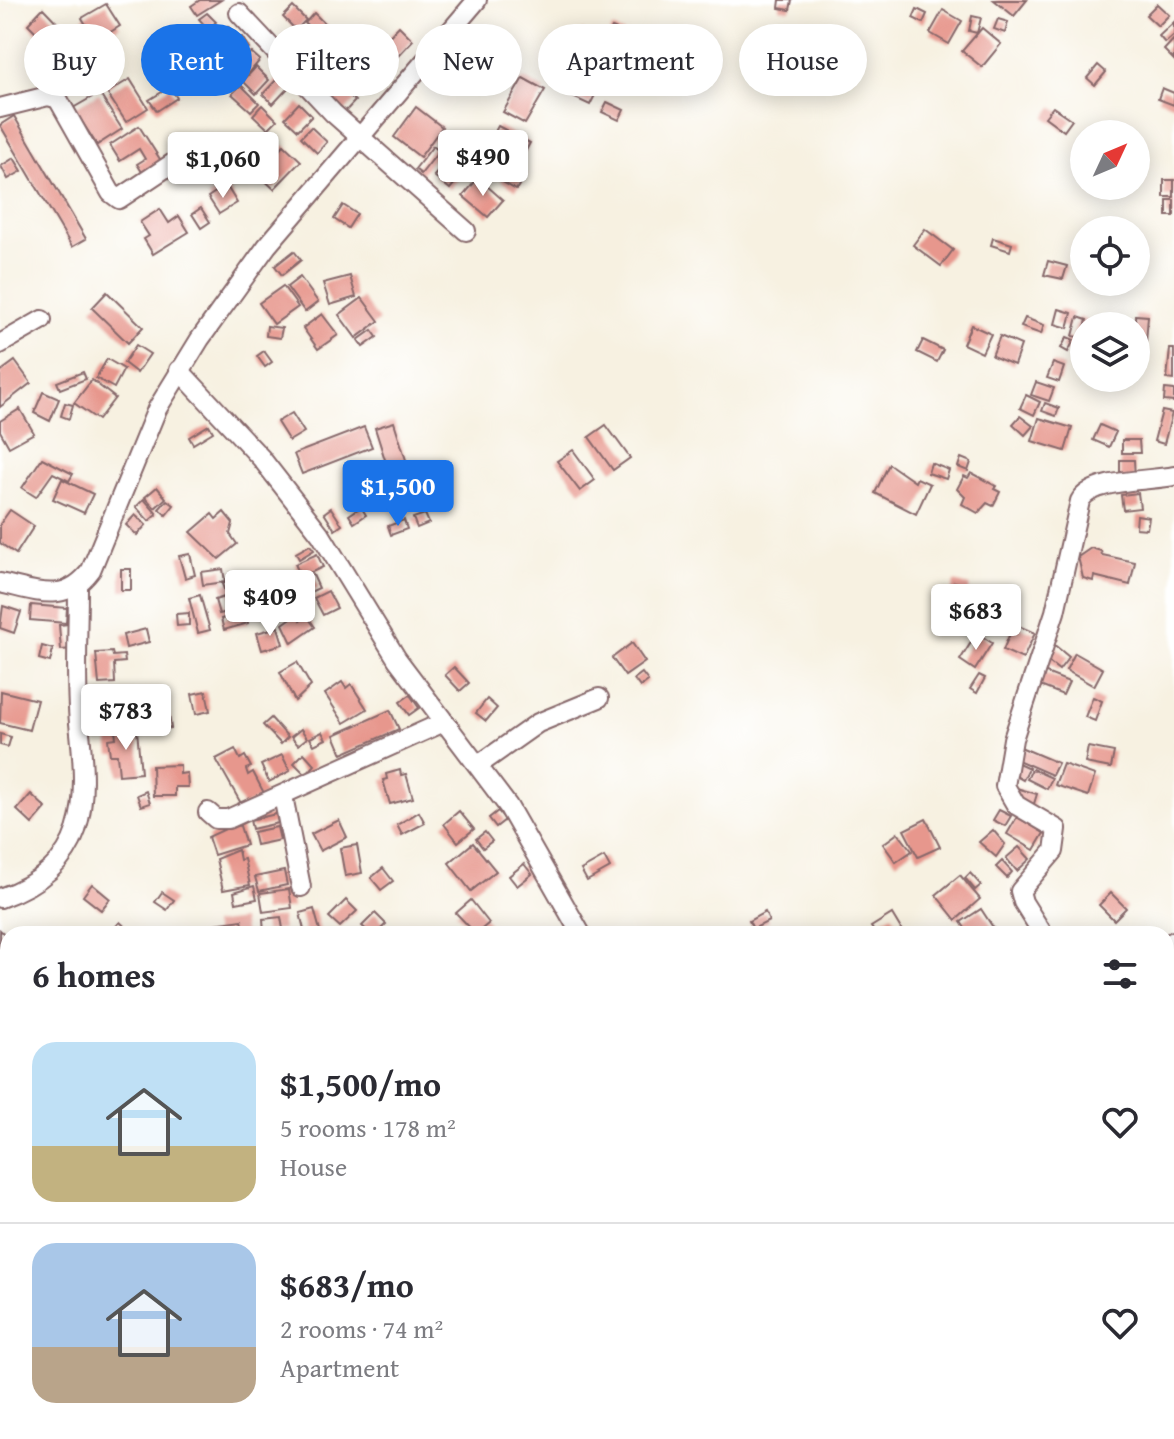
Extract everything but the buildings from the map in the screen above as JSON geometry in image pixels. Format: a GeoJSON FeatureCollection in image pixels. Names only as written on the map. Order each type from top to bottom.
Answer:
{"type":"FeatureCollection","features":[{"type":"Feature","properties":{"kind":"street"},"geometry":{"type":"LineString","coordinates":[[0,898],[31,886],[57,867],[81,819],[84,762],[79,724],[78,588],[91,570],[157,409],[179,370],[267,246],[477,0]]}},
{"type":"Feature","properties":{"kind":"street"},"geometry":{"type":"LineString","coordinates":[[239,13],[303,84],[466,231]]}},
{"type":"Feature","properties":{"kind":"street"},"geometry":{"type":"LineString","coordinates":[[0,108],[48,96],[58,99],[111,193],[119,199],[197,147]]}},
{"type":"Feature","properties":{"kind":"street"},"geometry":{"type":"LineString","coordinates":[[0,344],[42,320]]}},
{"type":"Feature","properties":{"kind":"street"},"geometry":{"type":"LineString","coordinates":[[179,370],[227,418],[296,502],[339,561],[397,659],[480,764],[534,849],[577,926]]}},
{"type":"Feature","properties":{"kind":"street"},"geometry":{"type":"LineString","coordinates":[[1038,926],[1020,891],[1054,851],[1057,829],[1016,805],[1008,797],[1005,778],[1022,708],[1055,612],[1080,501],[1085,493],[1098,486],[1174,476]]}},
{"type":"Feature","properties":{"kind":"street"},"geometry":{"type":"LineString","coordinates":[[0,583],[52,594],[78,588]]}},
{"type":"Feature","properties":{"kind":"street"},"geometry":{"type":"LineString","coordinates":[[480,764],[538,723],[599,698]]}},
{"type":"Feature","properties":{"kind":"street"},"geometry":{"type":"LineString","coordinates":[[208,812],[216,819],[228,819],[444,722]]}},
{"type":"Feature","properties":{"kind":"street"},"geometry":{"type":"LineString","coordinates":[[283,796],[301,887]]}}]}
